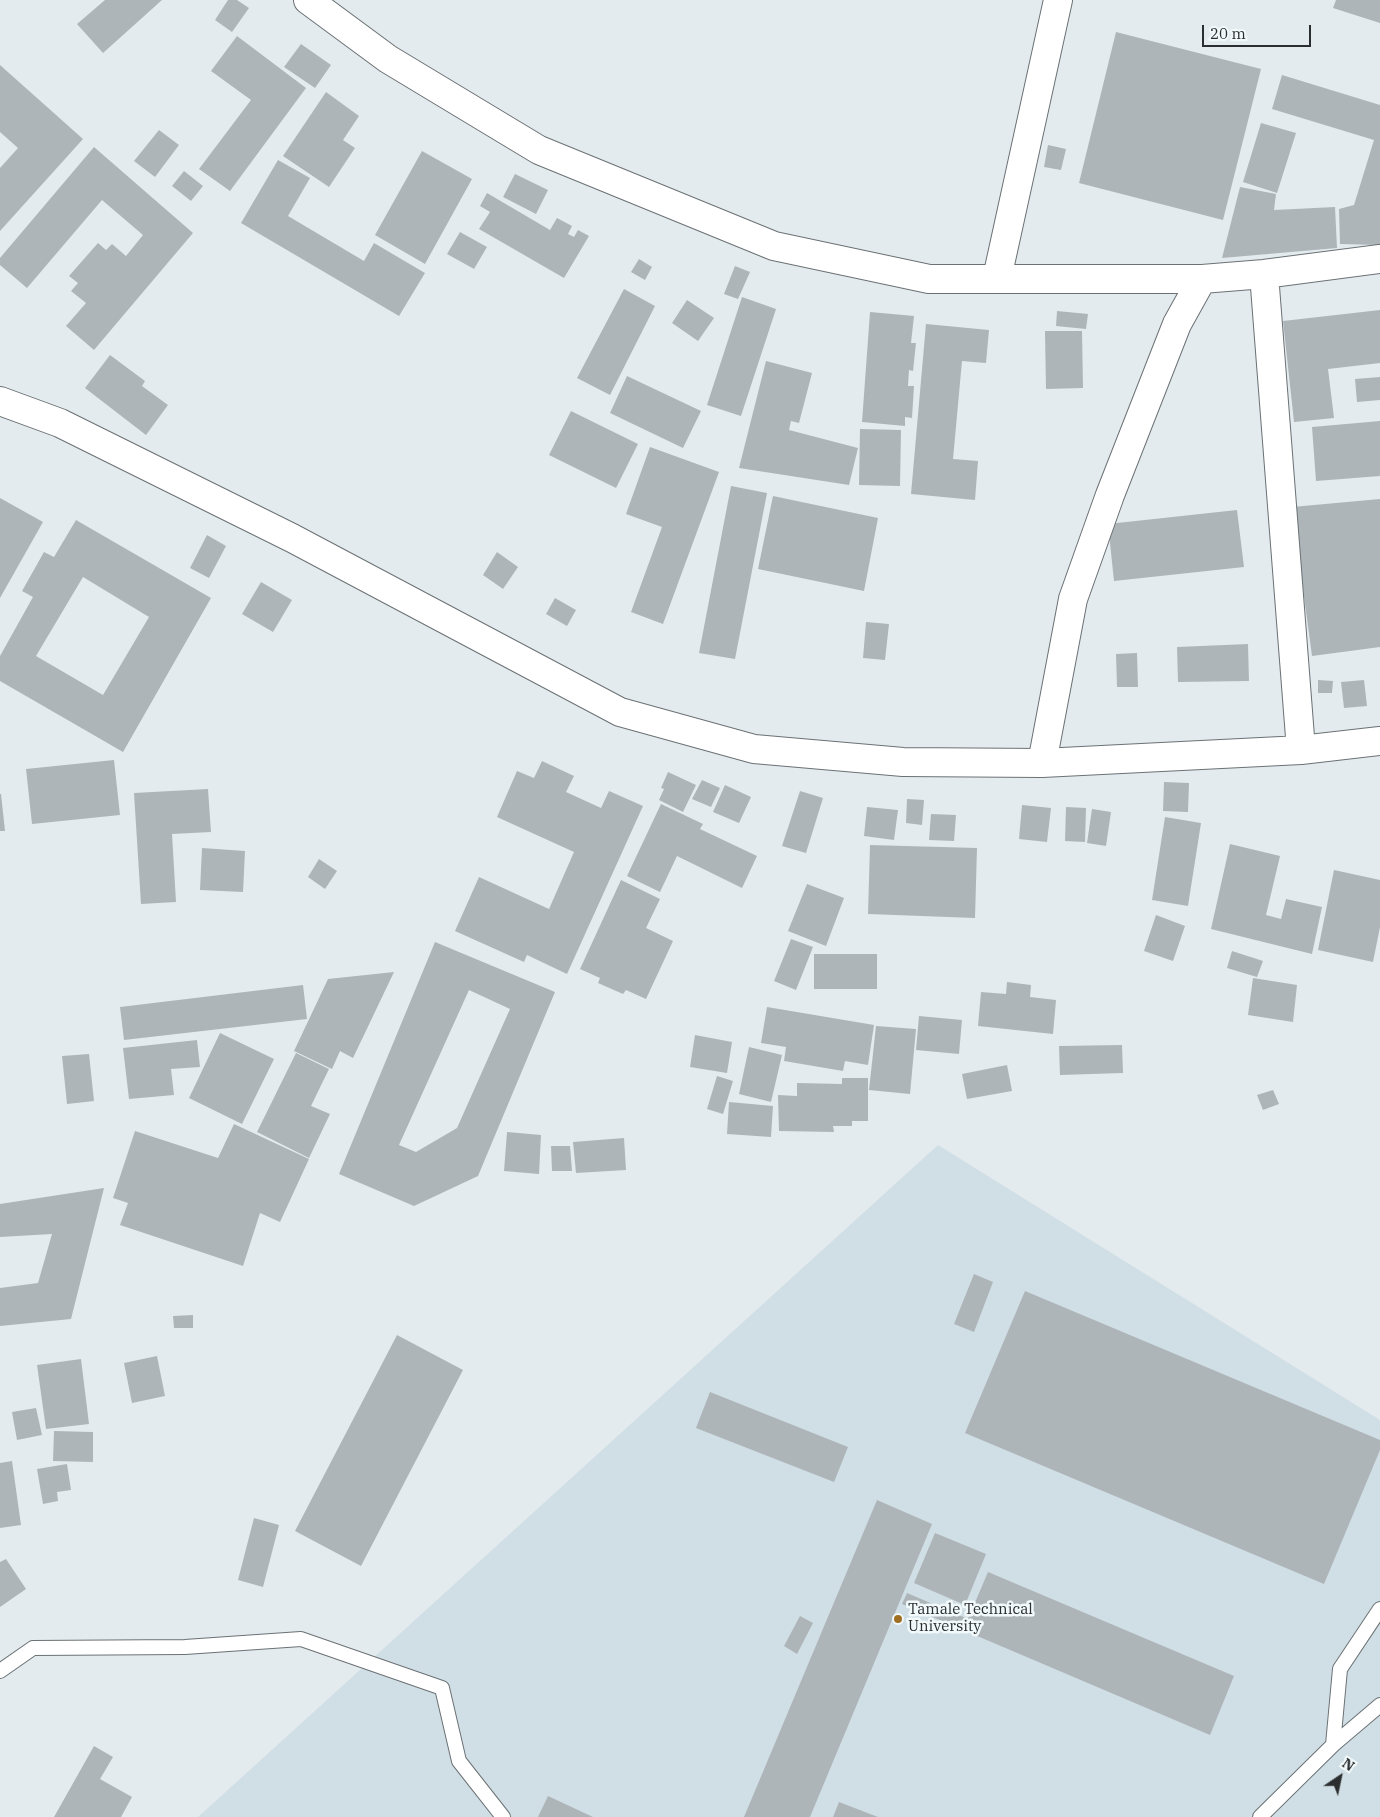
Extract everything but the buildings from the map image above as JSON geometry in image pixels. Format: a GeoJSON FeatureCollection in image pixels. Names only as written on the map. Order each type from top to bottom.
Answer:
{"type":"FeatureCollection","features":[{"type":"Feature","properties":{"kind":"street"},"geometry":{"type":"LineString","coordinates":[[308,0],[388,59],[539,150],[774,246],[929,279],[1202,278],[1264,274],[1380,259]]}},
{"type":"Feature","properties":{"kind":"street"},"geometry":{"type":"LineString","coordinates":[[997,278],[1058,0]]}},
{"type":"Feature","properties":{"kind":"street"},"geometry":{"type":"LineString","coordinates":[[1264,274],[1301,750]]}},
{"type":"Feature","properties":{"kind":"street"},"geometry":{"type":"LineString","coordinates":[[1042,763],[1072,599],[1110,495],[1177,324],[1202,278]]}},
{"type":"Feature","properties":{"kind":"street"},"geometry":{"type":"LineString","coordinates":[[0,401],[60,422],[274,530],[620,712],[754,749],[903,762],[1042,763],[1301,750],[1380,741]]}},
{"type":"Feature","properties":{"kind":"lane"},"geometry":{"type":"LineString","coordinates":[[1333,1745],[1340,1669],[1380,1609]]}},
{"type":"Feature","properties":{"kind":"lane"},"geometry":{"type":"LineString","coordinates":[[0,1671],[33,1648],[185,1647],[301,1639],[442,1688],[459,1761],[503,1817]]}},
{"type":"Feature","properties":{"kind":"lane"},"geometry":{"type":"LineString","coordinates":[[1260,1817],[1333,1745],[1380,1705]]}},
{"type":"Feature","properties":{"kind":"shaded area","name":"Tamale Technical University"},"geometry":{"type":"Polygon","coordinates":[[[938,1145],[1380,1420],[1380,1817],[198,1817],[938,1145]]]}},
{"type":"Feature","properties":{"kind":"place","name":"Tamale Technical University"},"geometry":{"type":"Point","coordinates":[898,1619]}}]}
